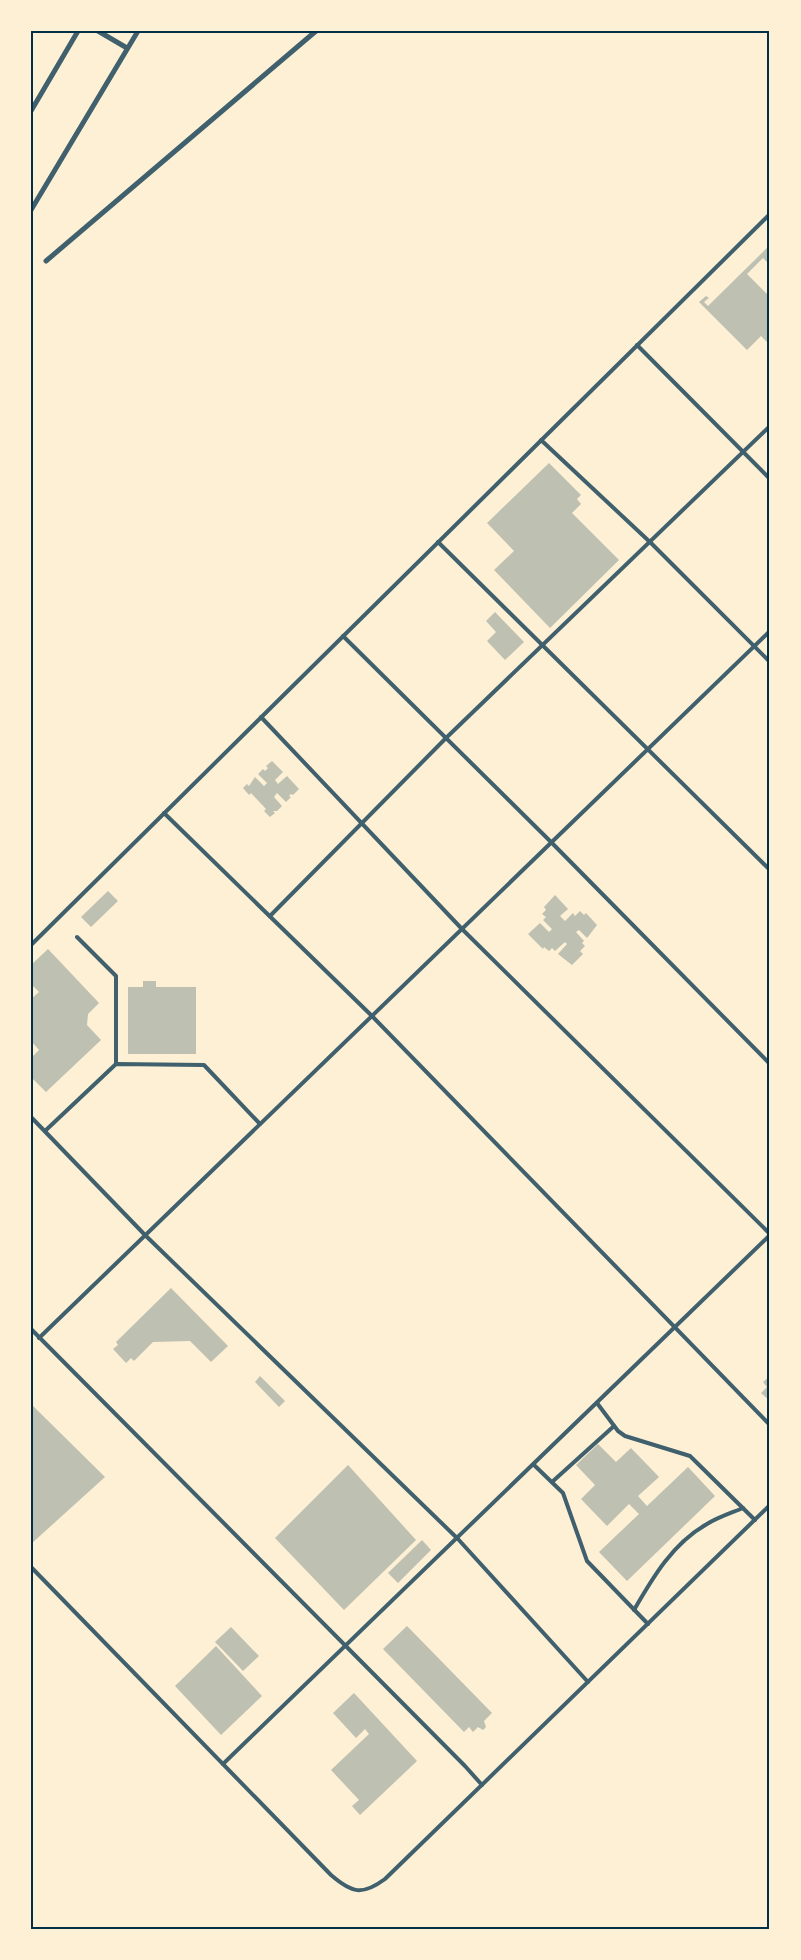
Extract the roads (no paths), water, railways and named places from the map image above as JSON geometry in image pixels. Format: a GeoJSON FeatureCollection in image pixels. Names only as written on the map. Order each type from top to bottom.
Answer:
{"type":"FeatureCollection","features":[{"type":"Feature","properties":{"kind":"street"},"geometry":{"type":"LineString","coordinates":[[31,111],[78,31]]}},
{"type":"Feature","properties":{"kind":"street"},"geometry":{"type":"LineString","coordinates":[[98,31],[127,48]]}},
{"type":"Feature","properties":{"kind":"street"},"geometry":{"type":"LineString","coordinates":[[31,210],[138,31]]}},
{"type":"Feature","properties":{"kind":"street"},"geometry":{"type":"LineString","coordinates":[[46,261],[316,31]]}},
{"type":"Feature","properties":{"kind":"lane"},"geometry":{"type":"LineString","coordinates":[[31,944],[770,214]]}},
{"type":"Feature","properties":{"kind":"lane"},"geometry":{"type":"LineString","coordinates":[[637,345],[742,453],[770,479]]}},
{"type":"Feature","properties":{"kind":"lane"},"geometry":{"type":"LineString","coordinates":[[270,916],[446,738],[651,543],[770,426]]}},
{"type":"Feature","properties":{"kind":"lane"},"geometry":{"type":"LineString","coordinates":[[541,440],[651,543],[770,662]]}},
{"type":"Feature","properties":{"kind":"lane"},"geometry":{"type":"LineString","coordinates":[[438,542],[770,870]]}},
{"type":"Feature","properties":{"kind":"lane"},"geometry":{"type":"LineString","coordinates":[[39,1338],[770,630]]}},
{"type":"Feature","properties":{"kind":"lane"},"geometry":{"type":"LineString","coordinates":[[342,636],[551,842],[770,1064]]}},
{"type":"Feature","properties":{"kind":"lane"},"geometry":{"type":"LineString","coordinates":[[223,1764],[347,1647],[770,1234],[462,929],[260,717]]}},
{"type":"Feature","properties":{"kind":"lane"},"geometry":{"type":"LineString","coordinates":[[164,813],[372,1016],[770,1425]]}},
{"type":"Feature","properties":{"kind":"lane"},"geometry":{"type":"LineString","coordinates":[[77,937],[116,976],[116,1064]]}},
{"type":"Feature","properties":{"kind":"lane"},"geometry":{"type":"LineString","coordinates":[[45,1131],[116,1064],[204,1065],[260,1124]]}},
{"type":"Feature","properties":{"kind":"lane"},"geometry":{"type":"LineString","coordinates":[[31,1117],[145,1235],[458,1539],[588,1682]]}},
{"type":"Feature","properties":{"kind":"lane"},"geometry":{"type":"LineString","coordinates":[[31,1329],[347,1647],[482,1786]]}},
{"type":"Feature","properties":{"kind":"lane"},"geometry":{"type":"LineString","coordinates":[[597,1403],[614,1426],[625,1436],[690,1456],[755,1520]]}},
{"type":"Feature","properties":{"kind":"lane"},"geometry":{"type":"LineString","coordinates":[[552,1482],[614,1426]]}},
{"type":"Feature","properties":{"kind":"lane"},"geometry":{"type":"LineString","coordinates":[[534,1465],[563,1492],[587,1561],[648,1624]]}},
{"type":"Feature","properties":{"kind":"lane"},"geometry":{"type":"LineString","coordinates":[[31,1567],[331,1875],[345,1888],[364,1891],[384,1879],[482,1786],[770,1505]]}},
{"type":"Feature","properties":{"kind":"lane"},"geometry":{"type":"LineString","coordinates":[[634,1610],[659,1567],[694,1533],[707,1524],[743,1508]]}}]}
